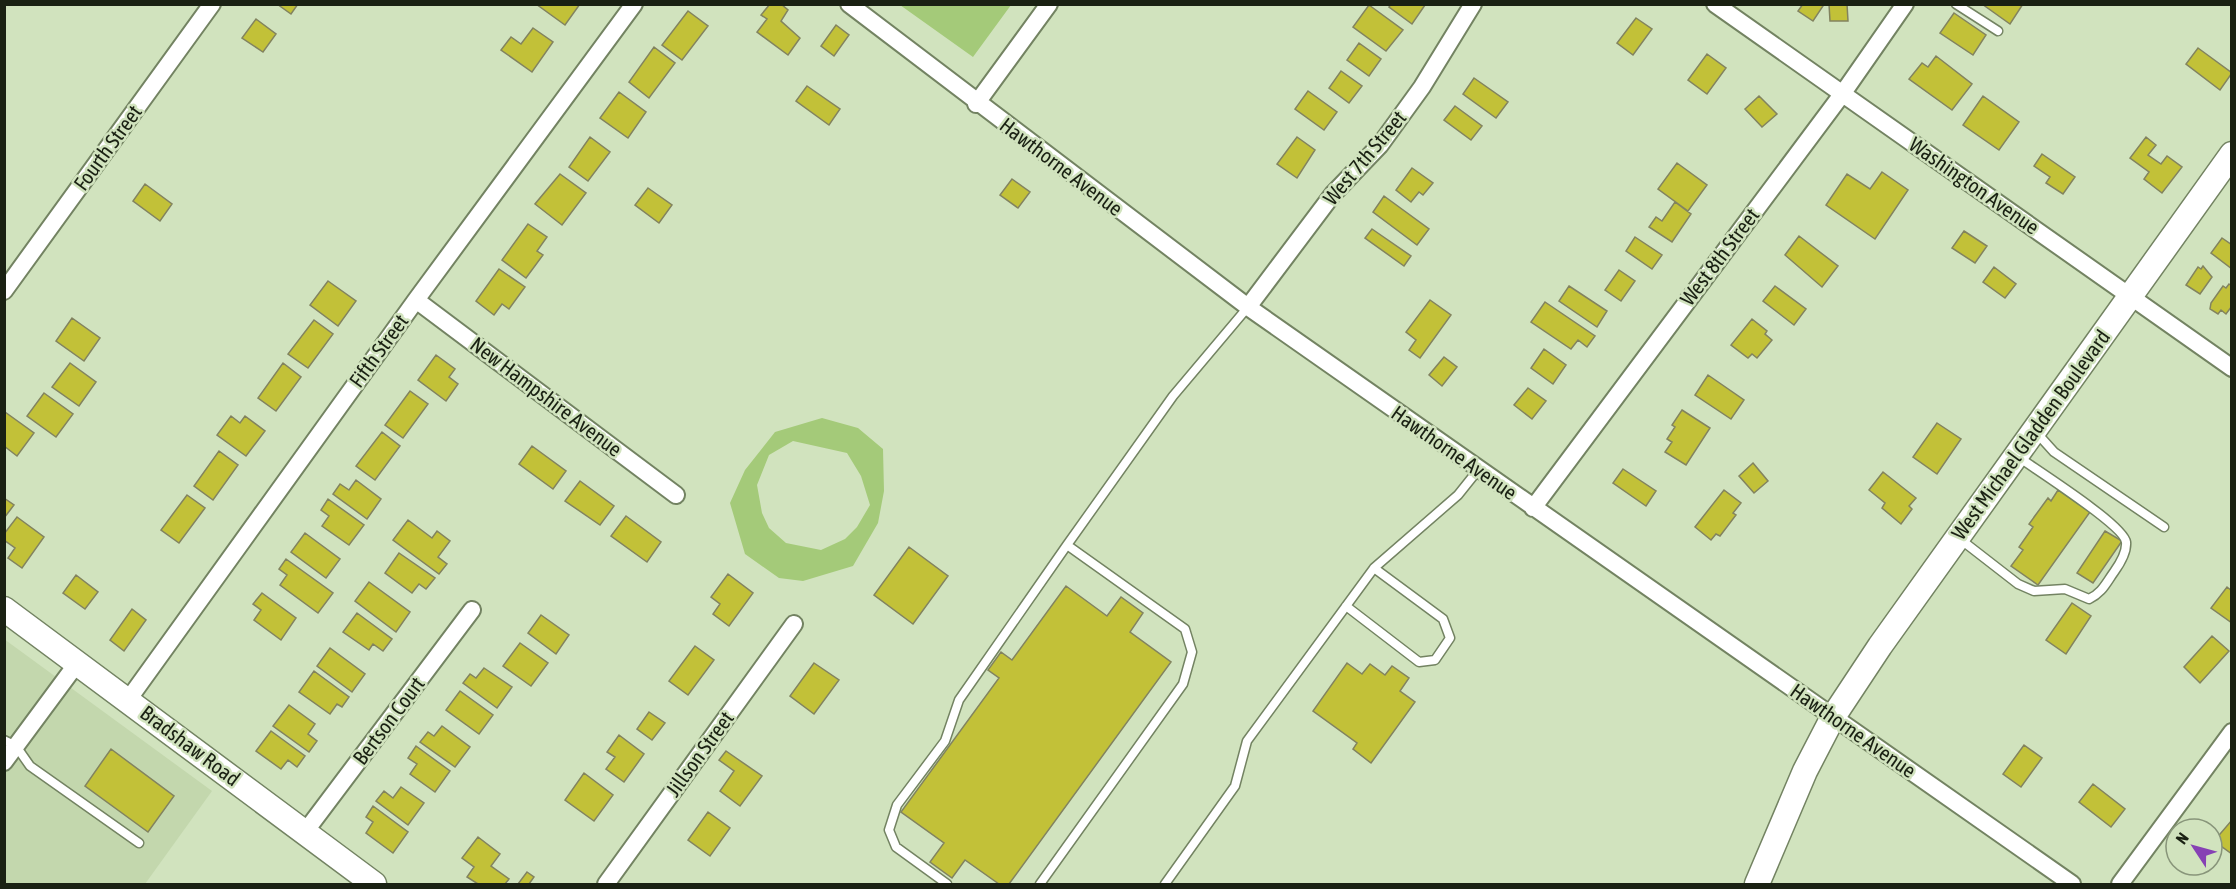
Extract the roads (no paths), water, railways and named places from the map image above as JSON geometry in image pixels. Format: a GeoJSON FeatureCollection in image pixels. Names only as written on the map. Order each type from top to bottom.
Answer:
{"type":"FeatureCollection","features":[{"type":"Feature","properties":{"kind":"main road","name":"West Michael Gladden Boulevard"},"geometry":{"type":"LineString","coordinates":[[1757,885],[1805,771],[1833,717],[1958,537],[2232,154]]}},
{"type":"Feature","properties":{"kind":"main road","name":"Bradshaw Road"},"geometry":{"type":"LineString","coordinates":[[4,609],[374,885]]}},
{"type":"Feature","properties":{"kind":"street","name":"Fourth Street"},"geometry":{"type":"LineString","coordinates":[[4,291],[212,4]]}},
{"type":"Feature","properties":{"kind":"street","name":"Fifth Street"},"geometry":{"type":"LineString","coordinates":[[128,700],[416,300],[634,4]]}},
{"type":"Feature","properties":{"kind":"street","name":"Hawthorne Avenue"},"geometry":{"type":"LineString","coordinates":[[849,4],[976,104],[1248,307],[2072,885]]}},
{"type":"Feature","properties":{"kind":"street"},"geometry":{"type":"LineString","coordinates":[[976,104],[1049,4]]}},
{"type":"Feature","properties":{"kind":"street","name":"West 7th Street"},"geometry":{"type":"LineString","coordinates":[[1248,307],[1333,194],[1380,145],[1422,87],[1473,4]]}},
{"type":"Feature","properties":{"kind":"street","name":"Washington Avenue"},"geometry":{"type":"LineString","coordinates":[[1715,4],[2232,368]]}},
{"type":"Feature","properties":{"kind":"street","name":"West 8th Street"},"geometry":{"type":"LineString","coordinates":[[1533,508],[1843,93],[1905,4]]}},
{"type":"Feature","properties":{"kind":"street","name":"New Hampshire Avenue"},"geometry":{"type":"LineString","coordinates":[[416,300],[676,495]]}},
{"type":"Feature","properties":{"kind":"street","name":"Bertson Court"},"geometry":{"type":"LineString","coordinates":[[305,832],[472,610]]}},
{"type":"Feature","properties":{"kind":"street","name":"Jillson Street"},"geometry":{"type":"LineString","coordinates":[[606,885],[794,624]]}},
{"type":"Feature","properties":{"kind":"street"},"geometry":{"type":"LineString","coordinates":[[4,762],[10,743],[78,662]]}},
{"type":"Feature","properties":{"kind":"street"},"geometry":{"type":"LineString","coordinates":[[2120,885],[2232,732]]}},
{"type":"Feature","properties":{"kind":"lane"},"geometry":{"type":"LineString","coordinates":[[1956,4],[1998,31]]}},
{"type":"Feature","properties":{"kind":"lane"},"geometry":{"type":"LineString","coordinates":[[947,885],[896,848],[889,830],[897,805],[945,741],[959,700],[1067,545],[1173,396],[1248,307]]}},
{"type":"Feature","properties":{"kind":"lane"},"geometry":{"type":"LineString","coordinates":[[2034,431],[2054,452],[2164,527]]}},
{"type":"Feature","properties":{"kind":"lane"},"geometry":{"type":"LineString","coordinates":[[1958,537],[2018,584],[2034,591],[2064,589],[2089,599],[2099,594],[2120,563],[2126,543],[2123,534],[2109,520],[2016,456]]}},
{"type":"Feature","properties":{"kind":"lane"},"geometry":{"type":"LineString","coordinates":[[1166,885],[1235,786],[1247,741],[1374,568],[1458,495],[1478,470]]}},
{"type":"Feature","properties":{"kind":"lane"},"geometry":{"type":"LineString","coordinates":[[1040,885],[1183,684],[1192,652],[1185,629],[1067,545]]}},
{"type":"Feature","properties":{"kind":"lane"},"geometry":{"type":"LineString","coordinates":[[1346,606],[1419,662],[1435,660],[1450,638],[1443,619],[1374,568]]}},
{"type":"Feature","properties":{"kind":"lane"},"geometry":{"type":"LineString","coordinates":[[10,743],[30,766],[139,843]]}}]}
